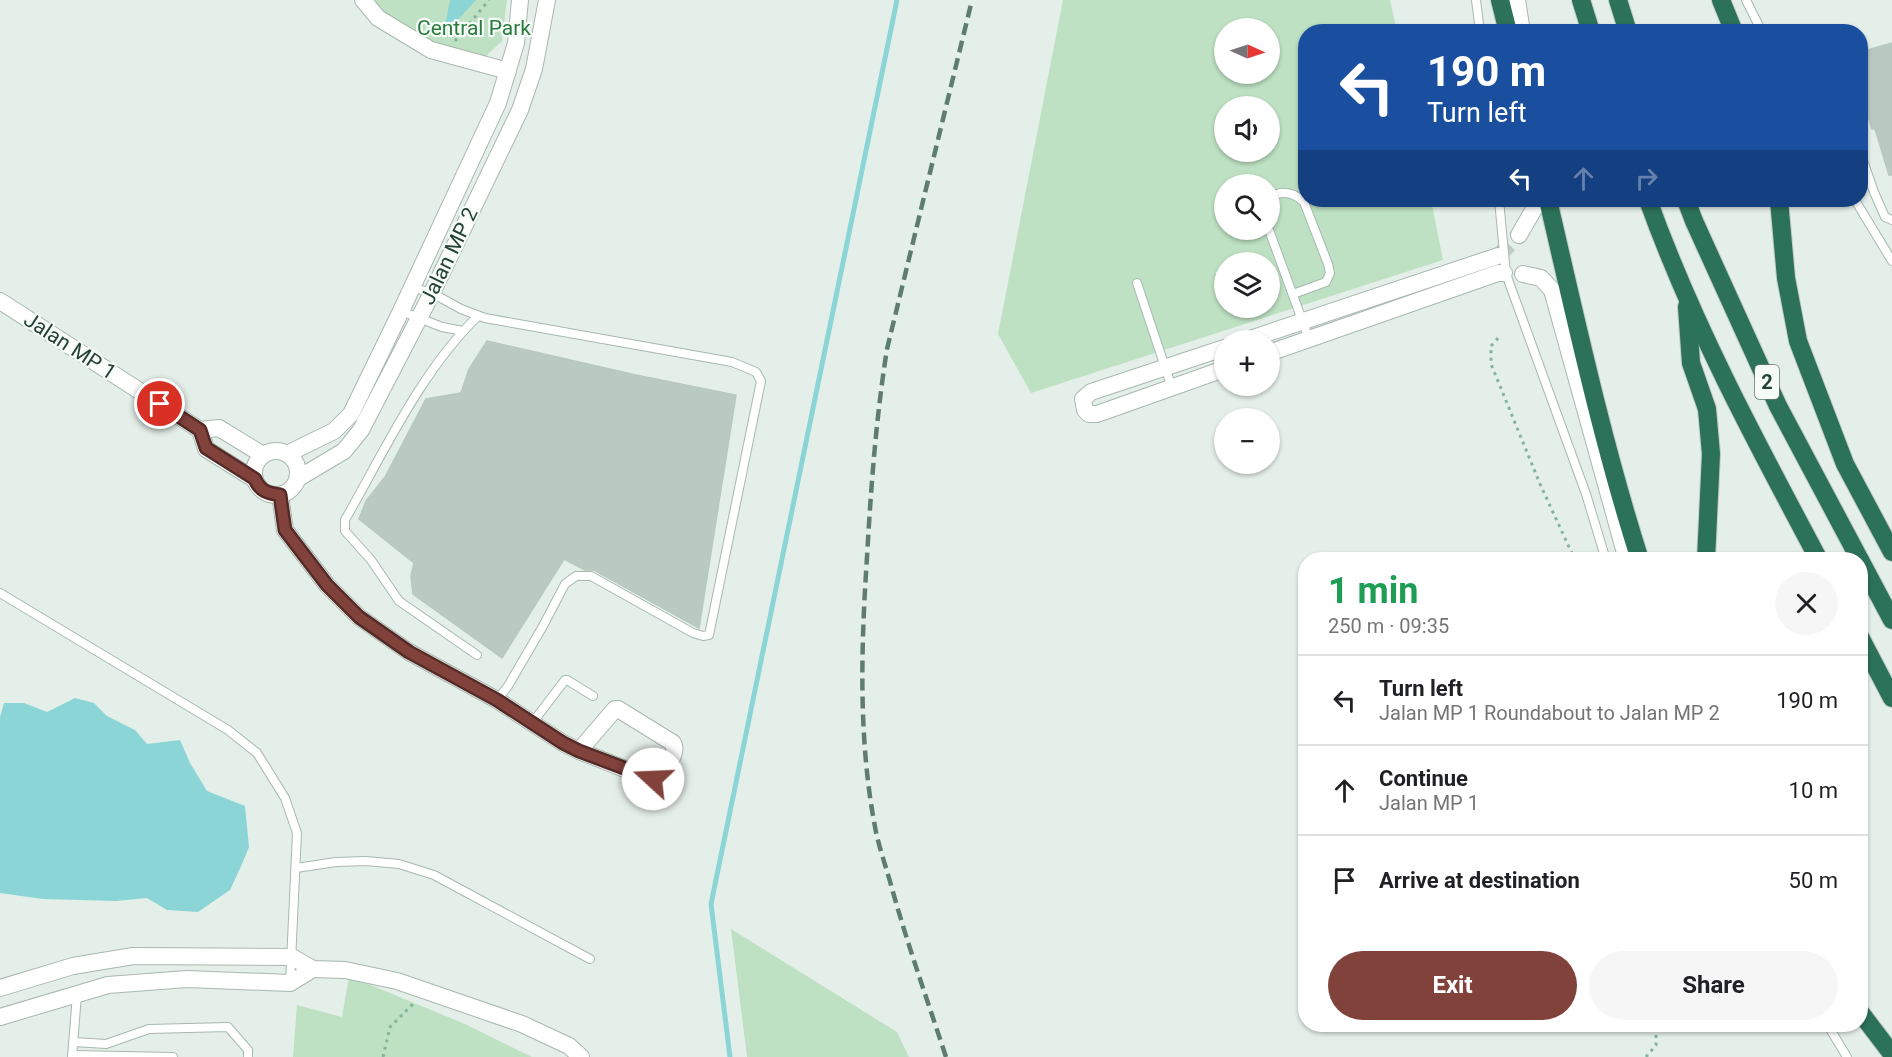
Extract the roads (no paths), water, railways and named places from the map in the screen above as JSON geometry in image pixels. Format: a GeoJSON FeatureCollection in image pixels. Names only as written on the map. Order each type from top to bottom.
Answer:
{"type":"FeatureCollection","features":[{"type":"Feature","properties":{"kind":"highway"},"geometry":{"type":"LineString","coordinates":[[1500,0],[1506,24]]}},
{"type":"Feature","properties":{"kind":"highway"},"geometry":{"type":"LineString","coordinates":[[1581,0],[1588,24]]}},
{"type":"Feature","properties":{"kind":"highway"},"geometry":{"type":"LineString","coordinates":[[1618,0],[1626,24]]}},
{"type":"Feature","properties":{"kind":"highway"},"geometry":{"type":"LineString","coordinates":[[1721,0],[1731,24]]}},
{"type":"Feature","properties":{"kind":"highway"},"geometry":{"type":"LineString","coordinates":[[1550,207],[1619,496],[1637,552]]}},
{"type":"Feature","properties":{"kind":"highway","name":"2"},"geometry":{"type":"LineString","coordinates":[[1651,207],[1686,295],[1752,434],[1815,552]]}},
{"type":"Feature","properties":{"kind":"highway","name":"2"},"geometry":{"type":"LineString","coordinates":[[1689,207],[1778,406],[1856,552]]}},
{"type":"Feature","properties":{"kind":"highway"},"geometry":{"type":"LineString","coordinates":[[1780,207],[1786,278],[1798,341],[1845,464],[1892,552]]}},
{"type":"Feature","properties":{"kind":"highway"},"geometry":{"type":"LineString","coordinates":[[1686,295],[1690,363],[1707,409],[1711,454],[1706,552]]}},
{"type":"Feature","properties":{"kind":"highway","name":"2"},"geometry":{"type":"LineString","coordinates":[[1868,575],[1892,620]]}},
{"type":"Feature","properties":{"kind":"highway"},"geometry":{"type":"LineString","coordinates":[[1868,652],[1892,698]]}},
{"type":"Feature","properties":{"kind":"highway"},"geometry":{"type":"LineString","coordinates":[[1868,1022],[1892,1054]]}},
{"type":"Feature","properties":{"kind":"street"},"geometry":{"type":"LineString","coordinates":[[363,0],[378,18],[431,50],[506,79]]}},
{"type":"Feature","properties":{"kind":"street","name":"Jalan MP 2"},"geometry":{"type":"LineString","coordinates":[[287,454],[334,431],[351,414],[498,103],[516,43],[520,0]]}},
{"type":"Feature","properties":{"kind":"street","name":"Jalan MP 2"},"geometry":{"type":"LineString","coordinates":[[297,479],[344,451],[361,430],[432,294],[520,110],[534,69],[546,0]]}},
{"type":"Feature","properties":{"kind":"street"},"geometry":{"type":"LineString","coordinates":[[1517,0],[1521,24]]}},
{"type":"Feature","properties":{"kind":"street"},"geometry":{"type":"LineString","coordinates":[[1519,235],[1534,207]]}},
{"type":"Feature","properties":{"kind":"street"},"geometry":{"type":"LineString","coordinates":[[1279,330],[1498,256]]}},
{"type":"Feature","properties":{"kind":"street"},"geometry":{"type":"LineString","coordinates":[[1280,349],[1498,273],[1504,273]]}},
{"type":"Feature","properties":{"kind":"street"},"geometry":{"type":"LineString","coordinates":[[1523,274],[1541,279],[1552,290],[1625,552]]}},
{"type":"Feature","properties":{"kind":"street","name":"Jalan MP 1"},"geometry":{"type":"LineString","coordinates":[[0,301],[200,430],[206,448],[255,479]]}},
{"type":"Feature","properties":{"kind":"street"},"geometry":{"type":"LineString","coordinates":[[1214,351],[1091,392],[1083,399],[1083,405],[1089,414],[1094,414],[1214,373]]}},
{"type":"Feature","properties":{"kind":"street","name":"Jalan MP 1"},"geometry":{"type":"LineString","coordinates":[[200,430],[219,428],[263,455]]}},
{"type":"Feature","properties":{"kind":"street"},"geometry":{"type":"LineString","coordinates":[[275,451],[287,454],[294,460],[298,469],[297,479],[288,492],[280,495],[264,492],[258,487],[255,479],[255,466],[263,455],[275,451]]}},
{"type":"Feature","properties":{"kind":"street"},"geometry":{"type":"LineString","coordinates":[[280,495],[285,530],[327,585],[359,617],[409,652],[497,700],[579,751],[653,779],[659,778],[676,746],[674,742],[615,709],[579,751]]}},
{"type":"Feature","properties":{"kind":"street"},"geometry":{"type":"LineString","coordinates":[[0,988],[73,966],[133,956],[292,957],[313,969],[345,970],[397,981],[522,1024],[569,1046],[581,1057]]}},
{"type":"Feature","properties":{"kind":"street"},"geometry":{"type":"LineString","coordinates":[[0,1017],[108,985],[187,979],[290,983],[313,969]]}},
{"type":"Feature","properties":{"kind":"lane"},"geometry":{"type":"LineString","coordinates":[[1476,0],[1479,24]]}},
{"type":"Feature","properties":{"kind":"lane"},"geometry":{"type":"LineString","coordinates":[[1746,0],[1758,24]]}},
{"type":"Feature","properties":{"kind":"lane"},"geometry":{"type":"LineString","coordinates":[[1868,175],[1885,217],[1892,220]]}},
{"type":"Feature","properties":{"kind":"lane"},"geometry":{"type":"LineString","coordinates":[[1280,193],[1285,192],[1298,197]]}},
{"type":"Feature","properties":{"kind":"lane"},"geometry":{"type":"LineString","coordinates":[[1293,294],[1326,282],[1330,273],[1306,207]]}},
{"type":"Feature","properties":{"kind":"lane"},"geometry":{"type":"LineString","coordinates":[[1500,207],[1506,274],[1582,483],[1604,552]]}},
{"type":"Feature","properties":{"kind":"lane"},"geometry":{"type":"LineString","coordinates":[[1858,207],[1892,261]]}},
{"type":"Feature","properties":{"kind":"lane"},"geometry":{"type":"LineString","coordinates":[[1273,240],[1309,339]]}},
{"type":"Feature","properties":{"kind":"lane"},"geometry":{"type":"LineString","coordinates":[[1137,283],[1172,388]]}},
{"type":"Feature","properties":{"kind":"lane"},"geometry":{"type":"LineString","coordinates":[[411,287],[432,294],[478,316],[732,362],[756,372],[761,381],[709,634],[703,636],[693,633],[591,576],[576,576],[565,584],[508,686],[497,700]]}},
{"type":"Feature","properties":{"kind":"lane"},"geometry":{"type":"LineString","coordinates":[[401,311],[449,329],[463,331]]}},
{"type":"Feature","properties":{"kind":"lane"},"geometry":{"type":"LineString","coordinates":[[477,655],[399,601],[371,560],[345,531],[345,520],[417,395],[451,344],[478,316]]}},
{"type":"Feature","properties":{"kind":"lane"},"geometry":{"type":"LineString","coordinates":[[0,593],[228,730],[257,753],[285,798],[297,833],[290,983]]}},
{"type":"Feature","properties":{"kind":"lane"},"geometry":{"type":"LineString","coordinates":[[532,722],[565,680],[593,696]]}},
{"type":"Feature","properties":{"kind":"lane"},"geometry":{"type":"LineString","coordinates":[[296,868],[336,862],[366,861],[399,864],[434,875],[590,959]]}},
{"type":"Feature","properties":{"kind":"lane"},"geometry":{"type":"LineString","coordinates":[[77,995],[72,1056],[173,1057]]}},
{"type":"Feature","properties":{"kind":"lane"},"geometry":{"type":"LineString","coordinates":[[74,1042],[106,1044],[149,1029],[228,1027],[248,1050],[248,1057]]}},
{"type":"Feature","properties":{"kind":"lane"},"geometry":{"type":"LineString","coordinates":[[1832,1032],[1847,1057]]}},
{"type":"Feature","properties":{"kind":"water"},"geometry":{"type":"Polygon","coordinates":[[[450,0],[476,0],[443,36],[450,0]]]}},
{"type":"Feature","properties":{"kind":"water"},"geometry":{"type":"Polygon","coordinates":[[[75,698],[94,703],[107,716],[135,730],[147,744],[180,740],[190,763],[207,791],[245,806],[249,847],[242,864],[230,890],[198,912],[167,910],[147,898],[116,901],[43,899],[0,893],[0,717],[4,703],[24,703],[47,712],[75,698]]]}},
{"type":"Feature","properties":{"kind":"waterway"},"geometry":{"type":"LineString","coordinates":[[730,1057],[711,904],[897,0]]}},
{"type":"Feature","properties":{"kind":"tunnel"},"geometry":{"type":"LineString","coordinates":[[1498,256],[1519,235]]}},
{"type":"Feature","properties":{"kind":"railway"},"geometry":{"type":"LineString","coordinates":[[946,1057],[876,832],[866,764],[862,660],[872,479],[887,349],[972,0]]}},
{"type":"Feature","properties":{"kind":"park label","name":"Central Park"},"geometry":{"type":"Point","coordinates":[474,28]}}]}
